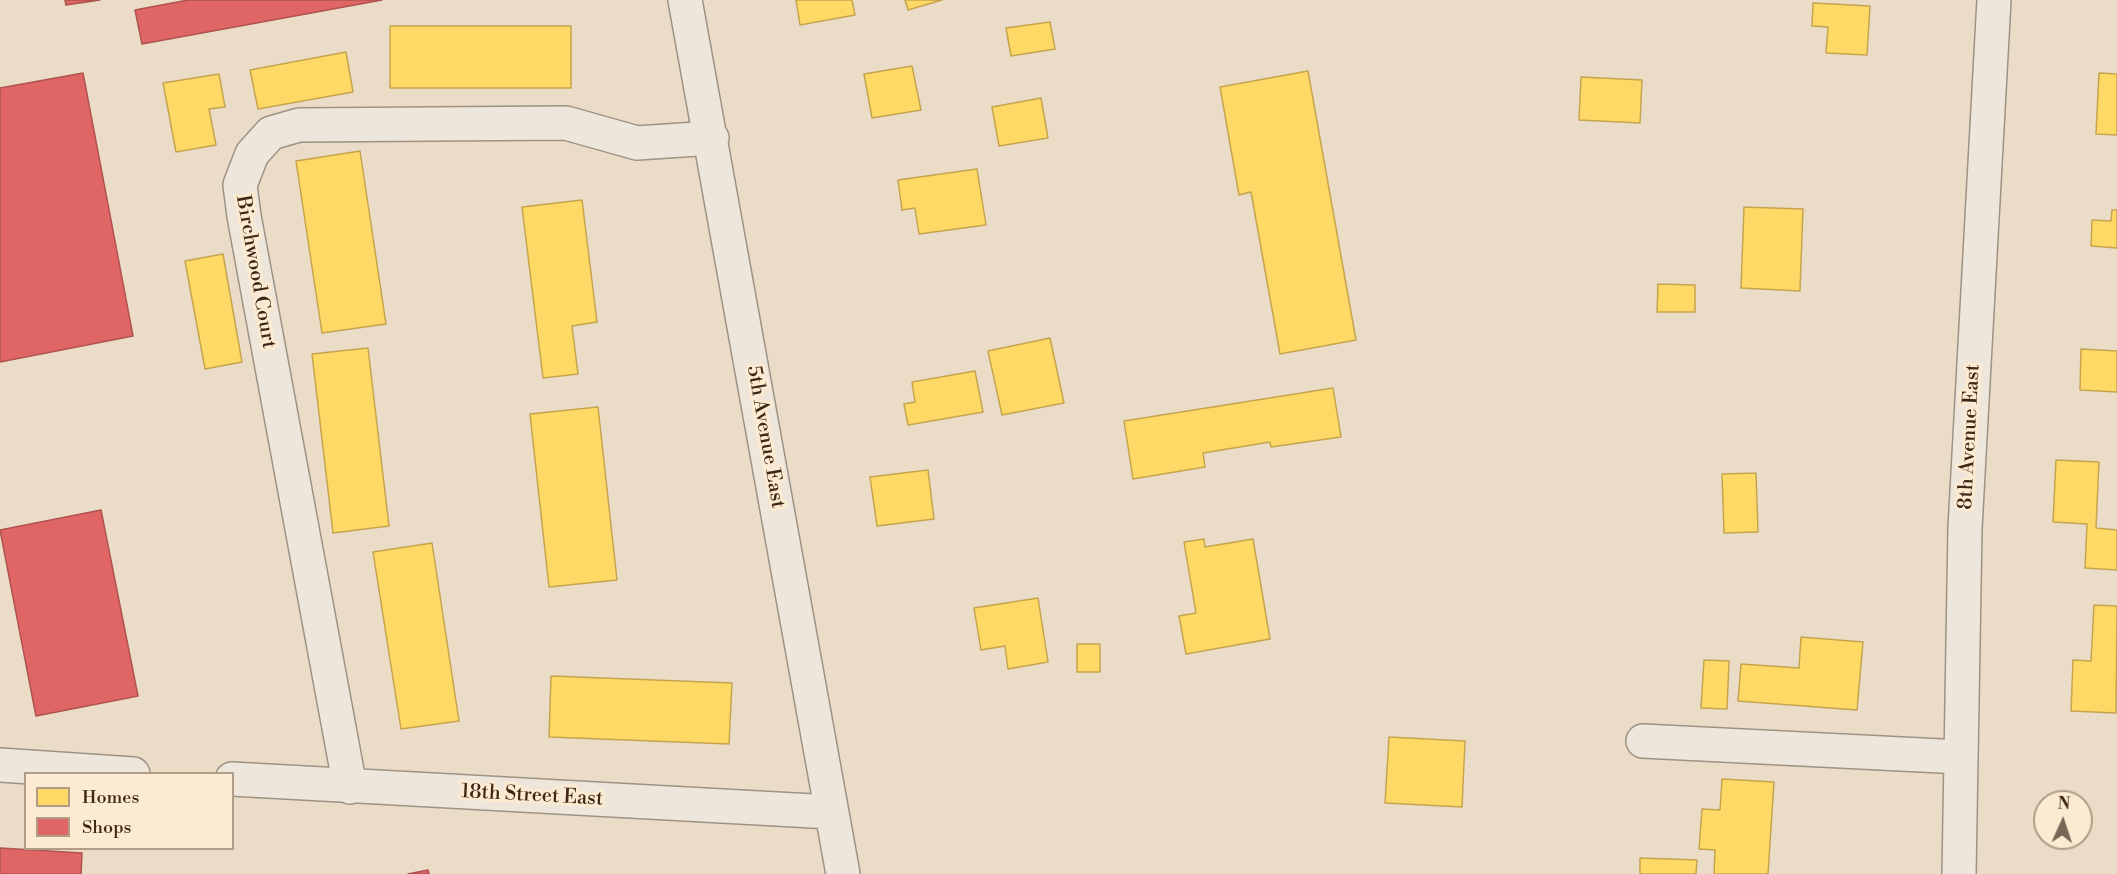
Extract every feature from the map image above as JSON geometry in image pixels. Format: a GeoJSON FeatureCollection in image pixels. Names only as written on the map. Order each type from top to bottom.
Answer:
{"type":"FeatureCollection","features":[{"type":"Feature","properties":{"kind":"street","name":"5th Avenue East"},"geometry":{"type":"LineString","coordinates":[[686,0],[843,874]]}},
{"type":"Feature","properties":{"kind":"street","name":"8th Avenue East"},"geometry":{"type":"LineString","coordinates":[[1959,874],[1965,528],[1994,0]]}},
{"type":"Feature","properties":{"kind":"street","name":"Birchwood Court"},"geometry":{"type":"LineString","coordinates":[[350,787],[244,216],[240,185],[252,154],[271,133],[299,125],[566,123],[637,143],[712,138]]}},
{"type":"Feature","properties":{"kind":"street"},"geometry":{"type":"LineString","coordinates":[[1643,741],[1961,757]]}},
{"type":"Feature","properties":{"kind":"street"},"geometry":{"type":"LineString","coordinates":[[0,765],[103,772]]}},
{"type":"Feature","properties":{"kind":"street","name":"18th Street East"},"geometry":{"type":"LineString","coordinates":[[234,779],[831,812]]}},
{"type":"Feature","properties":{"kind":"building: Homes"},"geometry":{"type":"Polygon","coordinates":[[[796,0],[852,0],[855,15],[800,25],[796,0]]]}},
{"type":"Feature","properties":{"kind":"building: Homes"},"geometry":{"type":"Polygon","coordinates":[[[905,0],[942,0],[908,10],[905,0]]]}},
{"type":"Feature","properties":{"kind":"building: Homes"},"geometry":{"type":"Polygon","coordinates":[[[1813,3],[1870,6],[1867,55],[1826,53],[1828,27],[1812,26],[1813,3]]]}},
{"type":"Feature","properties":{"kind":"building: Homes"},"geometry":{"type":"Polygon","coordinates":[[[1050,22],[1055,49],[1011,56],[1006,28],[1050,22]]]}},
{"type":"Feature","properties":{"kind":"building: Homes"},"geometry":{"type":"Polygon","coordinates":[[[390,26],[571,26],[571,88],[390,88],[390,26]]]}},
{"type":"Feature","properties":{"kind":"building: Homes"},"geometry":{"type":"Polygon","coordinates":[[[346,52],[353,92],[258,109],[250,70],[346,52]]]}},
{"type":"Feature","properties":{"kind":"building: Homes"},"geometry":{"type":"Polygon","coordinates":[[[912,66],[921,110],[872,118],[864,74],[912,66]]]}},
{"type":"Feature","properties":{"kind":"building: Homes"},"geometry":{"type":"Polygon","coordinates":[[[1308,71],[1356,340],[1280,354],[1251,192],[1239,195],[1220,87],[1308,71]]]}},
{"type":"Feature","properties":{"kind":"building: Homes"},"geometry":{"type":"Polygon","coordinates":[[[2099,73],[2117,74],[2117,135],[2096,134],[2099,73]]]}},
{"type":"Feature","properties":{"kind":"building: Homes"},"geometry":{"type":"Polygon","coordinates":[[[219,74],[225,107],[209,109],[216,145],[176,152],[163,83],[219,74]]]}},
{"type":"Feature","properties":{"kind":"building: Homes"},"geometry":{"type":"Polygon","coordinates":[[[1581,77],[1642,80],[1640,123],[1579,120],[1581,77]]]}},
{"type":"Feature","properties":{"kind":"building: Homes"},"geometry":{"type":"Polygon","coordinates":[[[1041,98],[1048,138],[999,146],[992,107],[1041,98]]]}},
{"type":"Feature","properties":{"kind":"building: Homes"},"geometry":{"type":"Polygon","coordinates":[[[360,151],[386,324],[322,333],[296,161],[360,151]]]}},
{"type":"Feature","properties":{"kind":"building: Homes"},"geometry":{"type":"Polygon","coordinates":[[[977,169],[986,225],[919,234],[915,208],[902,210],[898,180],[977,169]]]}},
{"type":"Feature","properties":{"kind":"building: Homes"},"geometry":{"type":"Polygon","coordinates":[[[582,200],[597,322],[572,326],[578,374],[543,378],[522,207],[582,200]]]}},
{"type":"Feature","properties":{"kind":"building: Homes"},"geometry":{"type":"Polygon","coordinates":[[[1744,207],[1803,209],[1800,291],[1741,288],[1744,207]]]}},
{"type":"Feature","properties":{"kind":"building: Homes"},"geometry":{"type":"Polygon","coordinates":[[[2112,210],[2117,210],[2117,248],[2091,246],[2092,220],[2111,221],[2112,210]]]}},
{"type":"Feature","properties":{"kind":"building: Homes"},"geometry":{"type":"Polygon","coordinates":[[[223,254],[242,362],[205,369],[185,261],[223,254]]]}},
{"type":"Feature","properties":{"kind":"building: Homes"},"geometry":{"type":"Polygon","coordinates":[[[1658,284],[1695,285],[1695,312],[1657,312],[1658,284]]]}},
{"type":"Feature","properties":{"kind":"building: Homes"},"geometry":{"type":"Polygon","coordinates":[[[1050,338],[1064,403],[1002,415],[988,351],[1050,338]]]}},
{"type":"Feature","properties":{"kind":"building: Homes"},"geometry":{"type":"Polygon","coordinates":[[[368,348],[389,526],[333,533],[312,354],[368,348]]]}},
{"type":"Feature","properties":{"kind":"building: Homes"},"geometry":{"type":"Polygon","coordinates":[[[2081,349],[2117,351],[2117,392],[2080,390],[2081,349]]]}},
{"type":"Feature","properties":{"kind":"building: Homes"},"geometry":{"type":"Polygon","coordinates":[[[975,371],[983,412],[908,425],[904,404],[915,402],[912,382],[975,371]]]}},
{"type":"Feature","properties":{"kind":"building: Homes"},"geometry":{"type":"Polygon","coordinates":[[[1333,388],[1341,437],[1271,447],[1270,442],[1203,453],[1205,467],[1133,479],[1124,421],[1333,388]]]}},
{"type":"Feature","properties":{"kind":"building: Homes"},"geometry":{"type":"Polygon","coordinates":[[[598,407],[617,580],[549,587],[530,414],[598,407]]]}},
{"type":"Feature","properties":{"kind":"building: Homes"},"geometry":{"type":"Polygon","coordinates":[[[2056,460],[2099,462],[2096,528],[2117,530],[2117,570],[2085,568],[2087,524],[2053,522],[2056,460]]]}},
{"type":"Feature","properties":{"kind":"building: Homes"},"geometry":{"type":"Polygon","coordinates":[[[928,470],[934,519],[877,526],[870,477],[928,470]]]}},
{"type":"Feature","properties":{"kind":"building: Homes"},"geometry":{"type":"Polygon","coordinates":[[[1756,473],[1758,532],[1724,533],[1722,474],[1756,473]]]}},
{"type":"Feature","properties":{"kind":"building: Homes"},"geometry":{"type":"Polygon","coordinates":[[[1204,539],[1205,547],[1253,539],[1270,639],[1186,654],[1179,616],[1196,613],[1184,542],[1204,539]]]}},
{"type":"Feature","properties":{"kind":"building: Homes"},"geometry":{"type":"Polygon","coordinates":[[[432,543],[459,721],[401,729],[373,552],[432,543]]]}},
{"type":"Feature","properties":{"kind":"building: Homes"},"geometry":{"type":"Polygon","coordinates":[[[1038,598],[1048,662],[1008,669],[1005,646],[981,650],[974,608],[1038,598]]]}},
{"type":"Feature","properties":{"kind":"building: Homes"},"geometry":{"type":"Polygon","coordinates":[[[2094,605],[2117,606],[2116,713],[2071,711],[2073,660],[2091,661],[2094,605]]]}},
{"type":"Feature","properties":{"kind":"building: Homes"},"geometry":{"type":"Polygon","coordinates":[[[1801,637],[1863,642],[1857,710],[1738,701],[1741,664],[1799,668],[1801,637]]]}},
{"type":"Feature","properties":{"kind":"building: Homes"},"geometry":{"type":"Polygon","coordinates":[[[1077,644],[1100,644],[1100,672],[1077,672],[1077,644]]]}},
{"type":"Feature","properties":{"kind":"building: Homes"},"geometry":{"type":"Polygon","coordinates":[[[1704,660],[1729,661],[1727,709],[1701,708],[1704,660]]]}},
{"type":"Feature","properties":{"kind":"building: Homes"},"geometry":{"type":"Polygon","coordinates":[[[551,676],[732,683],[729,744],[549,737],[551,676]]]}},
{"type":"Feature","properties":{"kind":"building: Homes"},"geometry":{"type":"Polygon","coordinates":[[[1389,737],[1465,741],[1462,807],[1385,803],[1389,737]]]}},
{"type":"Feature","properties":{"kind":"building: Homes"},"geometry":{"type":"Polygon","coordinates":[[[1722,779],[1774,782],[1768,874],[1714,874],[1715,850],[1699,849],[1702,809],[1720,810],[1722,779]]]}},
{"type":"Feature","properties":{"kind":"building: Homes"},"geometry":{"type":"Polygon","coordinates":[[[1640,858],[1697,860],[1696,874],[1640,874],[1640,858]]]}},
{"type":"Feature","properties":{"kind":"building: Shops"},"geometry":{"type":"Polygon","coordinates":[[[65,0],[100,0],[66,5],[65,0]]]}},
{"type":"Feature","properties":{"kind":"building: Shops"},"geometry":{"type":"Polygon","coordinates":[[[188,0],[382,0],[142,44],[135,10],[188,0]]]}},
{"type":"Feature","properties":{"kind":"building: Shops"},"geometry":{"type":"Polygon","coordinates":[[[83,73],[133,336],[0,362],[0,88],[83,73]]]}},
{"type":"Feature","properties":{"kind":"building: Shops"},"geometry":{"type":"Polygon","coordinates":[[[101,510],[138,696],[36,716],[0,530],[101,510]]]}},
{"type":"Feature","properties":{"kind":"building: Shops"},"geometry":{"type":"Polygon","coordinates":[[[0,848],[82,853],[81,874],[0,874],[0,848]]]}},
{"type":"Feature","properties":{"kind":"building: Shops"},"geometry":{"type":"Polygon","coordinates":[[[428,870],[429,874],[408,874],[428,870]]]}}]}
